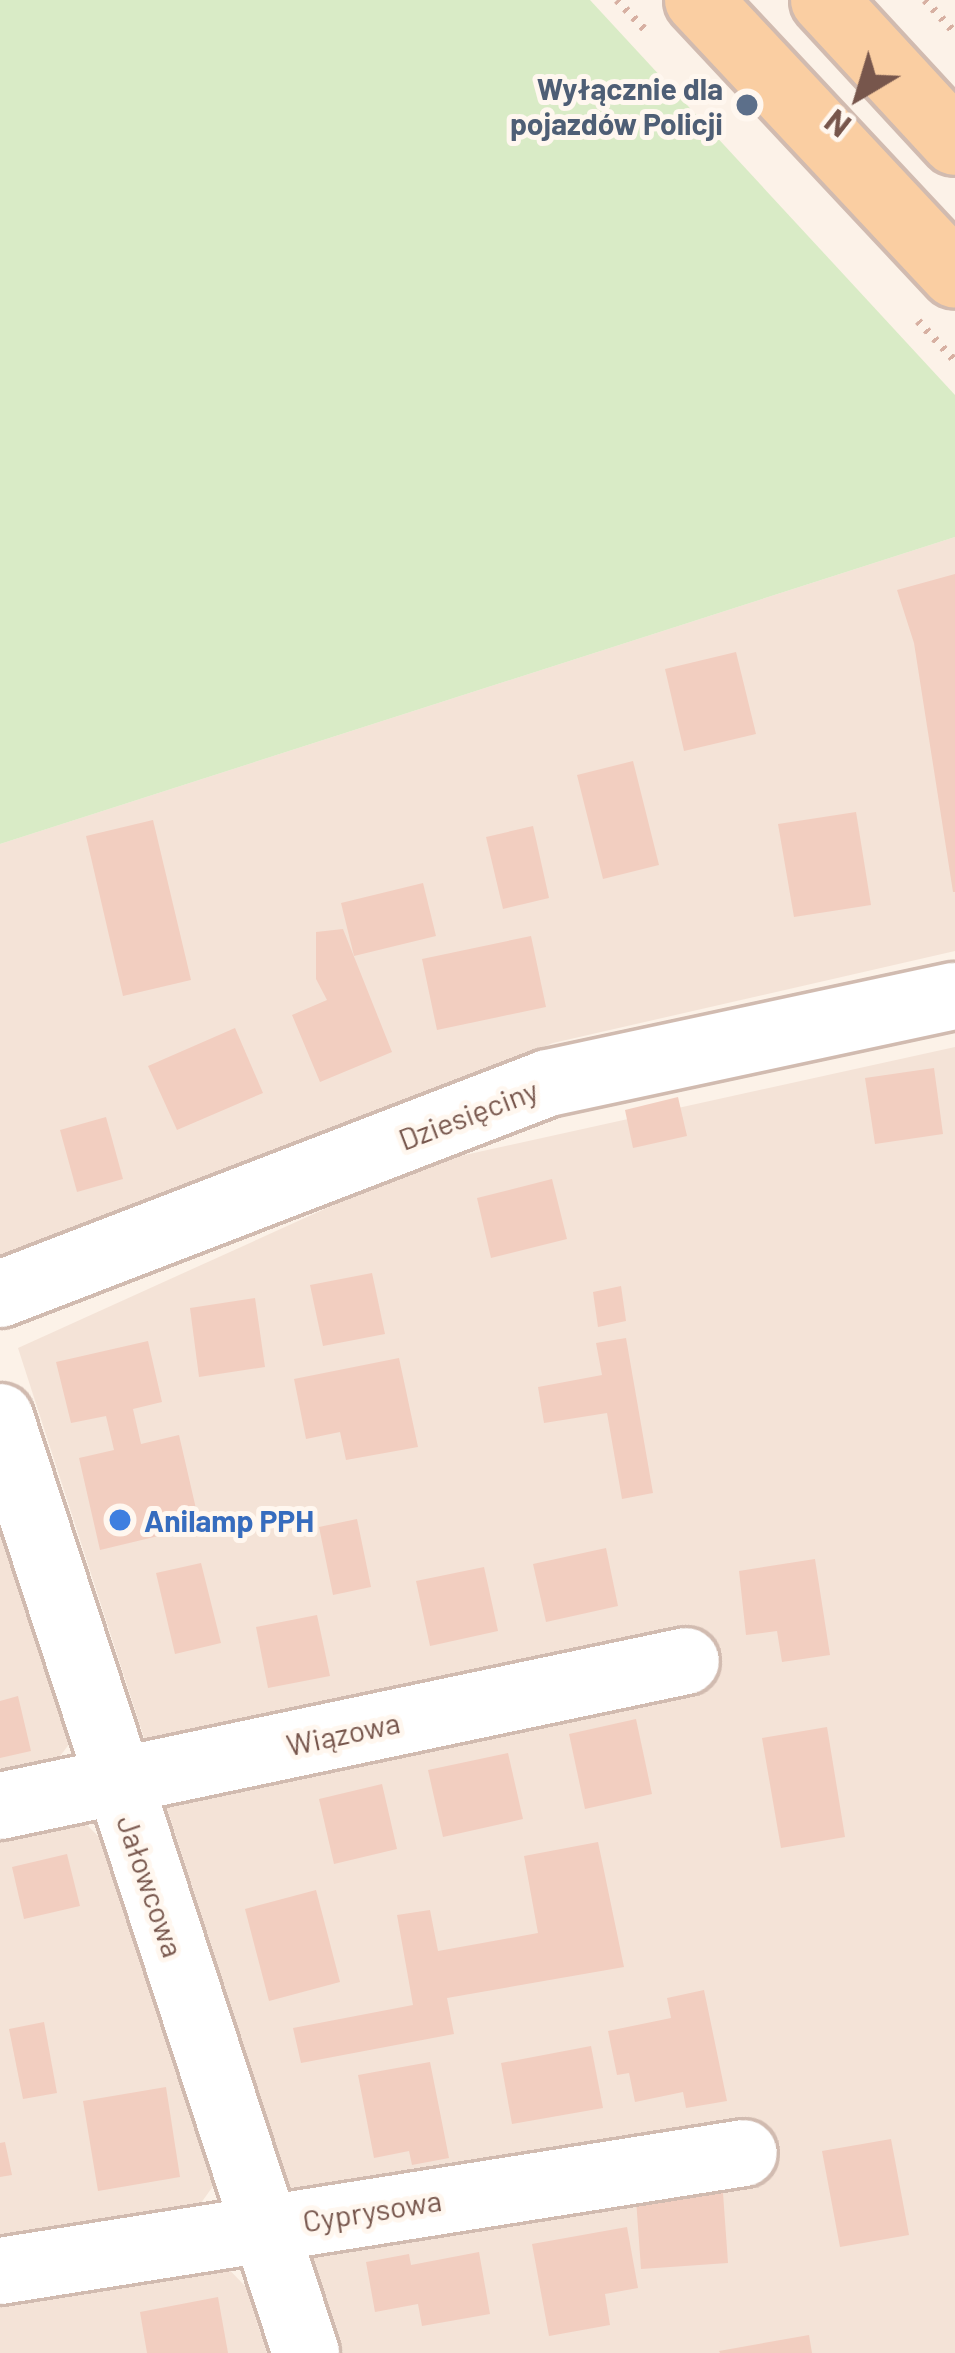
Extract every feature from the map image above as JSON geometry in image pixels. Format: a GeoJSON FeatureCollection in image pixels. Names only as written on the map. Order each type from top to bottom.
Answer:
{"type":"FeatureCollection","features":[{"type":"Feature","properties":{"kind":"main road"},"geometry":{"type":"LineString","coordinates":[[698,0],[946,246]]}},
{"type":"Feature","properties":{"kind":"main road"},"geometry":{"type":"LineString","coordinates":[[824,0],[955,142]]}},
{"type":"Feature","properties":{"kind":"street","name":"Dziesięciny"},"geometry":{"type":"LineString","coordinates":[[0,1294],[548,1083],[955,996]]}},
{"type":"Feature","properties":{"kind":"street","name":"Jałowcowa"},"geometry":{"type":"LineString","coordinates":[[0,1417],[114,1780],[306,2353]]}},
{"type":"Feature","properties":{"kind":"street","name":"Wiązowa"},"geometry":{"type":"LineString","coordinates":[[0,1806],[686,1661]]}},
{"type":"Feature","properties":{"kind":"street","name":"Cyprysowa"},"geometry":{"type":"LineString","coordinates":[[0,2271],[744,2153]]}},
{"type":"Feature","properties":{"kind":"path"},"geometry":{"type":"LineString","coordinates":[[925,0],[954,29]]}},
{"type":"Feature","properties":{"kind":"shaded area"},"geometry":{"type":"Polygon","coordinates":[[[955,537],[955,951],[553,1043],[0,1267],[0,844],[955,537]]]}},
{"type":"Feature","properties":{"kind":"shaded area"},"geometry":{"type":"Polygon","coordinates":[[[955,1047],[955,2353],[343,2353],[18,1348],[424,1164],[955,1047]]]}},
{"type":"Feature","properties":{"kind":"shaded area"},"geometry":{"type":"Polygon","coordinates":[[[0,1522],[70,1743],[51,1768],[0,1780],[0,1522]]]}},
{"type":"Feature","properties":{"kind":"shaded area"},"geometry":{"type":"Polygon","coordinates":[[[75,1813],[102,1840],[216,2182],[201,2203],[0,2236],[0,1831],[75,1813]]]}},
{"type":"Feature","properties":{"kind":"shaded area"},"geometry":{"type":"Polygon","coordinates":[[[218,2258],[246,2287],[267,2353],[0,2353],[0,2295],[218,2258]]]}},
{"type":"Feature","properties":{"kind":"green space"},"geometry":{"type":"Polygon","coordinates":[[[0,0],[590,0],[955,395],[955,537],[0,844],[0,0]]]}},
{"type":"Feature","properties":{"kind":"building"},"geometry":{"type":"Polygon","coordinates":[[[955,574],[953,892],[914,643],[897,590],[955,574]]]}},
{"type":"Feature","properties":{"kind":"building"},"geometry":{"type":"Polygon","coordinates":[[[736,652],[756,734],[684,751],[665,669],[736,652]]]}},
{"type":"Feature","properties":{"kind":"building"},"geometry":{"type":"Polygon","coordinates":[[[633,761],[659,865],[603,879],[577,775],[633,761]]]}},
{"type":"Feature","properties":{"kind":"building"},"geometry":{"type":"Polygon","coordinates":[[[856,812],[871,905],[794,917],[778,824],[856,812]]]}},
{"type":"Feature","properties":{"kind":"building"},"geometry":{"type":"Polygon","coordinates":[[[153,820],[191,980],[123,996],[86,836],[153,820]]]}},
{"type":"Feature","properties":{"kind":"building"},"geometry":{"type":"Polygon","coordinates":[[[533,826],[549,898],[503,909],[486,837],[533,826]]]}},
{"type":"Feature","properties":{"kind":"building"},"geometry":{"type":"Polygon","coordinates":[[[423,883],[436,936],[354,956],[341,903],[423,883]]]}},
{"type":"Feature","properties":{"kind":"building"},"geometry":{"type":"Polygon","coordinates":[[[343,929],[392,1052],[320,1082],[292,1015],[327,1000],[316,979],[316,932],[343,929]]]}},
{"type":"Feature","properties":{"kind":"building"},"geometry":{"type":"Polygon","coordinates":[[[531,936],[546,1007],[437,1030],[422,959],[531,936]]]}},
{"type":"Feature","properties":{"kind":"building"},"geometry":{"type":"Polygon","coordinates":[[[235,1028],[263,1093],[177,1130],[148,1066],[235,1028]]]}},
{"type":"Feature","properties":{"kind":"building"},"geometry":{"type":"Polygon","coordinates":[[[934,1068],[943,1134],[875,1144],[865,1078],[934,1068]]]}},
{"type":"Feature","properties":{"kind":"building"},"geometry":{"type":"Polygon","coordinates":[[[678,1097],[687,1136],[633,1148],[625,1110],[678,1097]]]}},
{"type":"Feature","properties":{"kind":"building"},"geometry":{"type":"Polygon","coordinates":[[[106,1117],[123,1179],[77,1192],[60,1130],[106,1117]]]}},
{"type":"Feature","properties":{"kind":"building"},"geometry":{"type":"Polygon","coordinates":[[[552,1179],[567,1239],[491,1258],[477,1198],[552,1179]]]}},
{"type":"Feature","properties":{"kind":"building"},"geometry":{"type":"Polygon","coordinates":[[[372,1273],[385,1334],[323,1346],[310,1285],[372,1273]]]}},
{"type":"Feature","properties":{"kind":"building"},"geometry":{"type":"Polygon","coordinates":[[[621,1286],[626,1321],[598,1327],[593,1292],[621,1286]]]}},
{"type":"Feature","properties":{"kind":"building"},"geometry":{"type":"Polygon","coordinates":[[[255,1298],[265,1367],[199,1377],[190,1308],[255,1298]]]}},
{"type":"Feature","properties":{"kind":"building"},"geometry":{"type":"Polygon","coordinates":[[[626,1338],[653,1493],[622,1499],[607,1413],[544,1423],[538,1387],[602,1375],[596,1343],[626,1338]]]}},
{"type":"Feature","properties":{"kind":"building"},"geometry":{"type":"Polygon","coordinates":[[[148,1341],[162,1402],[133,1409],[141,1444],[179,1435],[200,1526],[100,1550],[79,1458],[114,1450],[106,1416],[71,1423],[56,1362],[148,1341]]]}},
{"type":"Feature","properties":{"kind":"building"},"geometry":{"type":"Polygon","coordinates":[[[399,1358],[418,1447],[346,1460],[340,1432],[306,1439],[294,1379],[399,1358]]]}},
{"type":"Feature","properties":{"kind":"building"},"geometry":{"type":"Polygon","coordinates":[[[357,1519],[371,1587],[333,1595],[319,1527],[357,1519]]]}},
{"type":"Feature","properties":{"kind":"building"},"geometry":{"type":"Polygon","coordinates":[[[606,1548],[618,1606],[546,1622],[533,1564],[606,1548]]]}},
{"type":"Feature","properties":{"kind":"building"},"geometry":{"type":"Polygon","coordinates":[[[815,1559],[830,1655],[782,1662],[777,1631],[746,1635],[739,1571],[815,1559]]]}},
{"type":"Feature","properties":{"kind":"building"},"geometry":{"type":"Polygon","coordinates":[[[201,1563],[221,1643],[175,1654],[156,1573],[201,1563]]]}},
{"type":"Feature","properties":{"kind":"building"},"geometry":{"type":"Polygon","coordinates":[[[484,1567],[498,1631],[430,1646],[416,1581],[484,1567]]]}},
{"type":"Feature","properties":{"kind":"building"},"geometry":{"type":"Polygon","coordinates":[[[317,1615],[330,1676],[268,1688],[256,1627],[317,1615]]]}},
{"type":"Feature","properties":{"kind":"building"},"geometry":{"type":"Polygon","coordinates":[[[18,1696],[31,1751],[0,1758],[0,1701],[18,1696]]]}},
{"type":"Feature","properties":{"kind":"building"},"geometry":{"type":"Polygon","coordinates":[[[636,1719],[652,1794],[585,1809],[569,1734],[636,1719]]]}},
{"type":"Feature","properties":{"kind":"building"},"geometry":{"type":"Polygon","coordinates":[[[827,1727],[845,1837],[781,1848],[762,1738],[827,1727]]]}},
{"type":"Feature","properties":{"kind":"building"},"geometry":{"type":"Polygon","coordinates":[[[508,1753],[523,1819],[443,1837],[428,1770],[508,1753]]]}},
{"type":"Feature","properties":{"kind":"building"},"geometry":{"type":"Polygon","coordinates":[[[382,1784],[397,1849],[334,1864],[319,1799],[382,1784]]]}},
{"type":"Feature","properties":{"kind":"building"},"geometry":{"type":"Polygon","coordinates":[[[598,1842],[624,1967],[447,1998],[454,2034],[301,2063],[293,2028],[413,2005],[397,1915],[430,1910],[438,1951],[538,1933],[524,1856],[598,1842]]]}},
{"type":"Feature","properties":{"kind":"building"},"geometry":{"type":"Polygon","coordinates":[[[67,1854],[80,1906],[24,1919],[12,1867],[67,1854]]]}},
{"type":"Feature","properties":{"kind":"building"},"geometry":{"type":"Polygon","coordinates":[[[316,1890],[340,1982],[269,2001],[245,1909],[316,1890]]]}},
{"type":"Feature","properties":{"kind":"building"},"geometry":{"type":"Polygon","coordinates":[[[704,1990],[727,2101],[686,2108],[683,2092],[635,2102],[629,2073],[617,2075],[608,2031],[671,2018],[667,1998],[704,1990]]]}},
{"type":"Feature","properties":{"kind":"building"},"geometry":{"type":"Polygon","coordinates":[[[44,2022],[57,2093],[23,2099],[9,2029],[44,2022]]]}},
{"type":"Feature","properties":{"kind":"building"},"geometry":{"type":"Polygon","coordinates":[[[591,2046],[603,2108],[512,2124],[501,2063],[591,2046]]]}},
{"type":"Feature","properties":{"kind":"building"},"geometry":{"type":"Polygon","coordinates":[[[430,2062],[449,2158],[412,2165],[409,2151],[374,2158],[358,2075],[430,2062]]]}},
{"type":"Feature","properties":{"kind":"building"},"geometry":{"type":"Polygon","coordinates":[[[166,2087],[180,2177],[98,2191],[83,2101],[166,2087]]]}},
{"type":"Feature","properties":{"kind":"building"},"geometry":{"type":"Polygon","coordinates":[[[891,2139],[909,2235],[840,2247],[822,2151],[891,2139]]]}},
{"type":"Feature","properties":{"kind":"building"},"geometry":{"type":"Polygon","coordinates":[[[5,2142],[12,2175],[0,2177],[0,2143],[5,2142]]]}},
{"type":"Feature","properties":{"kind":"building"},"geometry":{"type":"Polygon","coordinates":[[[723,2193],[728,2263],[641,2269],[636,2199],[723,2193]]]}},
{"type":"Feature","properties":{"kind":"building"},"geometry":{"type":"Polygon","coordinates":[[[627,2227],[638,2288],[605,2294],[610,2325],[549,2336],[532,2244],[627,2227]]]}},
{"type":"Feature","properties":{"kind":"building"},"geometry":{"type":"Polygon","coordinates":[[[479,2252],[490,2314],[422,2326],[418,2304],[375,2312],[366,2262],[409,2254],[411,2265],[479,2252]]]}},
{"type":"Feature","properties":{"kind":"building"},"geometry":{"type":"Polygon","coordinates":[[[218,2297],[228,2353],[147,2353],[140,2312],[218,2297]]]}},
{"type":"Feature","properties":{"kind":"building"},"geometry":{"type":"Polygon","coordinates":[[[809,2335],[812,2353],[719,2351],[809,2335]]]}},
{"type":"Feature","properties":{"kind":"place","name":"Wyłącznie dla pojazdów Policji"},"geometry":{"type":"Point","coordinates":[747,105]}},
{"type":"Feature","properties":{"kind":"place","name":"Anilamp PPH"},"geometry":{"type":"Point","coordinates":[120,1520]}}]}
